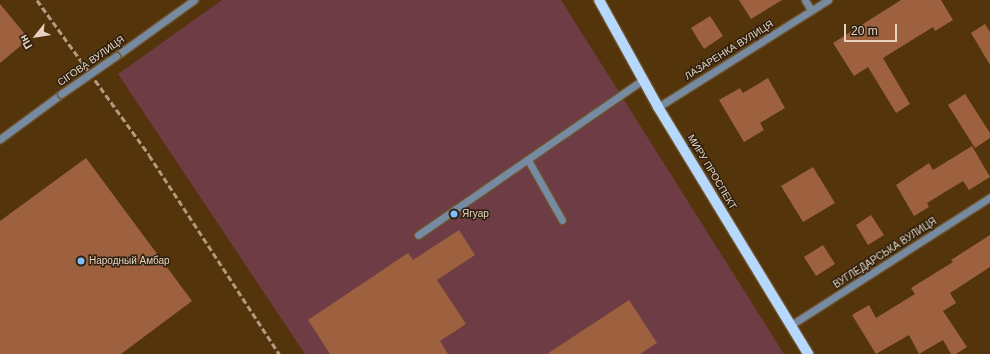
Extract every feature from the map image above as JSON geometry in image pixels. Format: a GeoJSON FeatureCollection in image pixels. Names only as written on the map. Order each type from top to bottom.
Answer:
{"type":"FeatureCollection","features":[{"type":"Feature","properties":{"kind":"main road","name":"МИРУ ПРОСПЕКТ"},"geometry":{"type":"LineString","coordinates":[[599,0],[658,107],[808,354]]}},
{"type":"Feature","properties":{"kind":"street","name":"СІГОВА ВУЛИЦЯ"},"geometry":{"type":"LineString","coordinates":[[0,139],[194,0]]}},
{"type":"Feature","properties":{"kind":"street"},"geometry":{"type":"LineString","coordinates":[[805,0],[811,10]]}},
{"type":"Feature","properties":{"kind":"street","name":"ЛАЗАРЕНКА ВУЛИЦЯ"},"geometry":{"type":"LineString","coordinates":[[658,107],[828,0]]}},
{"type":"Feature","properties":{"kind":"street"},"geometry":{"type":"LineString","coordinates":[[418,235],[643,80]]}},
{"type":"Feature","properties":{"kind":"street"},"geometry":{"type":"LineString","coordinates":[[528,160],[562,220]]}},
{"type":"Feature","properties":{"kind":"street","name":"ВУГЛЕДАРСЬКА ВУЛИЦЯ"},"geometry":{"type":"LineString","coordinates":[[791,325],[990,197]]}},
{"type":"Feature","properties":{"kind":"shaded area","name":"Ягуар"},"geometry":{"type":"Polygon","coordinates":[[[222,0],[561,0],[784,354],[305,354],[118,74],[222,0]]]}},
{"type":"Feature","properties":{"kind":"building"},"geometry":{"type":"Polygon","coordinates":[[[739,0],[782,0],[751,19],[739,0]]]}},
{"type":"Feature","properties":{"kind":"building"},"geometry":{"type":"Polygon","coordinates":[[[901,0],[941,0],[953,20],[935,31],[933,27],[883,58],[910,104],[896,113],[868,67],[854,76],[833,43],[901,0]]]}},
{"type":"Feature","properties":{"kind":"building"},"geometry":{"type":"Polygon","coordinates":[[[0,4],[29,39],[0,63],[0,4]]]}},
{"type":"Feature","properties":{"kind":"building"},"geometry":{"type":"Polygon","coordinates":[[[710,16],[723,36],[704,49],[691,28],[710,16]]]}},
{"type":"Feature","properties":{"kind":"building"},"geometry":{"type":"Polygon","coordinates":[[[985,24],[990,32],[990,65],[971,33],[985,24]]]}},
{"type":"Feature","properties":{"kind":"building"},"geometry":{"type":"Polygon","coordinates":[[[768,78],[785,108],[760,123],[764,130],[744,142],[719,100],[740,88],[743,93],[768,78]]]}},
{"type":"Feature","properties":{"kind":"building"},"geometry":{"type":"Polygon","coordinates":[[[965,94],[990,133],[990,138],[975,148],[948,105],[965,94]]]}},
{"type":"Feature","properties":{"kind":"building"},"geometry":{"type":"Polygon","coordinates":[[[972,146],[990,177],[969,190],[963,181],[927,203],[929,207],[914,216],[896,185],[929,163],[933,170],[972,146]]]}},
{"type":"Feature","properties":{"kind":"building","name":"Народный Амбар"},"geometry":{"type":"Polygon","coordinates":[[[86,158],[192,301],[121,354],[0,354],[0,221],[86,158]]]}},
{"type":"Feature","properties":{"kind":"building"},"geometry":{"type":"Polygon","coordinates":[[[813,167],[835,203],[803,222],[781,186],[813,167]]]}},
{"type":"Feature","properties":{"kind":"building"},"geometry":{"type":"Polygon","coordinates":[[[871,215],[884,235],[868,245],[856,225],[871,215]]]}},
{"type":"Feature","properties":{"kind":"building"},"geometry":{"type":"Polygon","coordinates":[[[459,230],[475,255],[437,280],[466,324],[440,341],[448,354],[330,354],[308,320],[408,253],[413,260],[459,230]]]}},
{"type":"Feature","properties":{"kind":"building"},"geometry":{"type":"Polygon","coordinates":[[[990,235],[990,267],[950,293],[956,303],[943,311],[967,347],[956,354],[951,354],[943,340],[919,354],[909,335],[876,354],[852,315],[869,305],[876,318],[915,294],[911,288],[953,262],[951,260],[990,235]]]}},
{"type":"Feature","properties":{"kind":"building"},"geometry":{"type":"Polygon","coordinates":[[[823,245],[835,264],[816,276],[804,257],[823,245]]]}},
{"type":"Feature","properties":{"kind":"building"},"geometry":{"type":"Polygon","coordinates":[[[629,300],[657,343],[640,354],[547,354],[629,300]]]}},
{"type":"Feature","properties":{"kind":"railway"},"geometry":{"type":"LineString","coordinates":[[37,0],[149,155],[279,354]]}},
{"type":"Feature","properties":{"kind":"place","name":"Ягуар"},"geometry":{"type":"Point","coordinates":[454,214]}},
{"type":"Feature","properties":{"kind":"place","name":"Народный Амбар"},"geometry":{"type":"Point","coordinates":[81,261]}}]}
